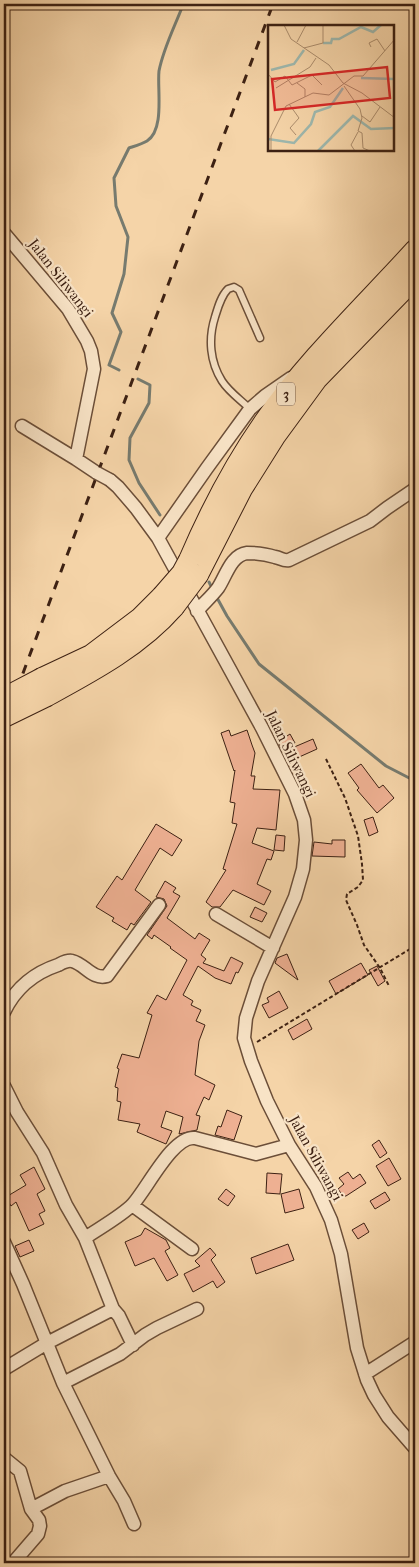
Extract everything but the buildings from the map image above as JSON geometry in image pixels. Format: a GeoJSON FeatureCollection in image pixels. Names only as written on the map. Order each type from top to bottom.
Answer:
{"type":"FeatureCollection","features":[{"type":"Feature","properties":{"kind":"main road","name":"3"},"geometry":{"type":"LineString","coordinates":[[194,567],[215,502],[264,421],[309,365],[415,250]]}},
{"type":"Feature","properties":{"kind":"main road","name":"3"},"geometry":{"type":"LineString","coordinates":[[4,717],[140,618],[168,601],[182,573],[194,567],[276,435],[317,379],[415,278]]}},
{"type":"Feature","properties":{"kind":"main road","name":"3"},"geometry":{"type":"LineString","coordinates":[[4,698],[45,687]]}},
{"type":"Feature","properties":{"kind":"street","name":"Jalan Siliwangi"},"geometry":{"type":"LineString","coordinates":[[4,234],[68,308],[91,351],[94,370],[76,459],[118,486],[158,538],[277,758],[295,794],[304,820],[306,840],[303,869],[295,897],[258,982],[246,1018],[244,1038],[246,1049],[267,1101],[289,1146],[316,1187],[331,1220],[343,1261],[356,1348],[365,1374],[374,1395],[388,1417],[415,1448]]}},
{"type":"Feature","properties":{"kind":"street"},"geometry":{"type":"LineString","coordinates":[[158,538],[250,409],[309,365]]}},
{"type":"Feature","properties":{"kind":"street"},"geometry":{"type":"LineString","coordinates":[[22,426],[76,459]]}},
{"type":"Feature","properties":{"kind":"street"},"geometry":{"type":"LineString","coordinates":[[197,611],[215,591],[232,562],[241,555],[248,553],[260,554],[289,560],[370,521],[415,489]]}},
{"type":"Feature","properties":{"kind":"street"},"geometry":{"type":"LineString","coordinates":[[4,1012],[30,978],[45,969],[72,961],[97,976],[106,976],[159,905]]}},
{"type":"Feature","properties":{"kind":"street"},"geometry":{"type":"LineString","coordinates":[[216,914],[273,948]]}},
{"type":"Feature","properties":{"kind":"street"},"geometry":{"type":"LineString","coordinates":[[4,1086],[17,1112],[43,1153],[66,1205],[85,1238],[113,1309],[119,1316],[133,1345]]}},
{"type":"Feature","properties":{"kind":"street"},"geometry":{"type":"LineString","coordinates":[[85,1238],[132,1205],[170,1152],[191,1137],[256,1154],[289,1146]]}},
{"type":"Feature","properties":{"kind":"street"},"geometry":{"type":"LineString","coordinates":[[132,1205],[192,1249]]}},
{"type":"Feature","properties":{"kind":"street"},"geometry":{"type":"LineString","coordinates":[[4,1242],[63,1383],[134,1524]]}},
{"type":"Feature","properties":{"kind":"street"},"geometry":{"type":"LineString","coordinates":[[4,1369],[47,1343],[113,1309]]}},
{"type":"Feature","properties":{"kind":"street"},"geometry":{"type":"LineString","coordinates":[[63,1383],[120,1354],[157,1328],[197,1309]]}},
{"type":"Feature","properties":{"kind":"street"},"geometry":{"type":"LineString","coordinates":[[365,1374],[415,1342]]}},
{"type":"Feature","properties":{"kind":"street"},"geometry":{"type":"LineString","coordinates":[[4,1458],[20,1471],[31,1510],[39,1520],[40,1530],[13,1563]]}},
{"type":"Feature","properties":{"kind":"street"},"geometry":{"type":"LineString","coordinates":[[31,1510],[72,1488],[110,1476]]}},
{"type":"Feature","properties":{"kind":"lane"},"geometry":{"type":"LineString","coordinates":[[250,409],[223,383],[214,366],[210,341],[211,328],[218,306],[228,289],[234,288],[239,290],[260,338]]}},
{"type":"Feature","properties":{"kind":"path"},"geometry":{"type":"LineString","coordinates":[[326,759],[345,798],[358,836],[362,864],[363,880],[358,887],[346,894],[346,900],[364,945],[380,968],[389,986]]}},
{"type":"Feature","properties":{"kind":"path"},"geometry":{"type":"LineString","coordinates":[[246,1049],[415,946]]}},
{"type":"Feature","properties":{"kind":"waterway"},"geometry":{"type":"LineString","coordinates":[[119,370],[109,365],[121,332],[112,313],[124,274],[128,237],[116,206],[114,178],[129,148],[141,144],[153,136],[159,109],[159,71],[182,4]]}},
{"type":"Feature","properties":{"kind":"waterway"},"geometry":{"type":"LineString","coordinates":[[138,379],[150,385],[149,403],[130,438],[129,460],[139,483],[160,515]]}},
{"type":"Feature","properties":{"kind":"waterway"},"geometry":{"type":"LineString","coordinates":[[209,582],[213,590]]}},
{"type":"Feature","properties":{"kind":"waterway"},"geometry":{"type":"LineString","coordinates":[[216,596],[259,664],[386,766],[415,781]]}},
{"type":"Feature","properties":{"kind":"railway"},"geometry":{"type":"LineString","coordinates":[[4,724],[273,4]]}}]}
